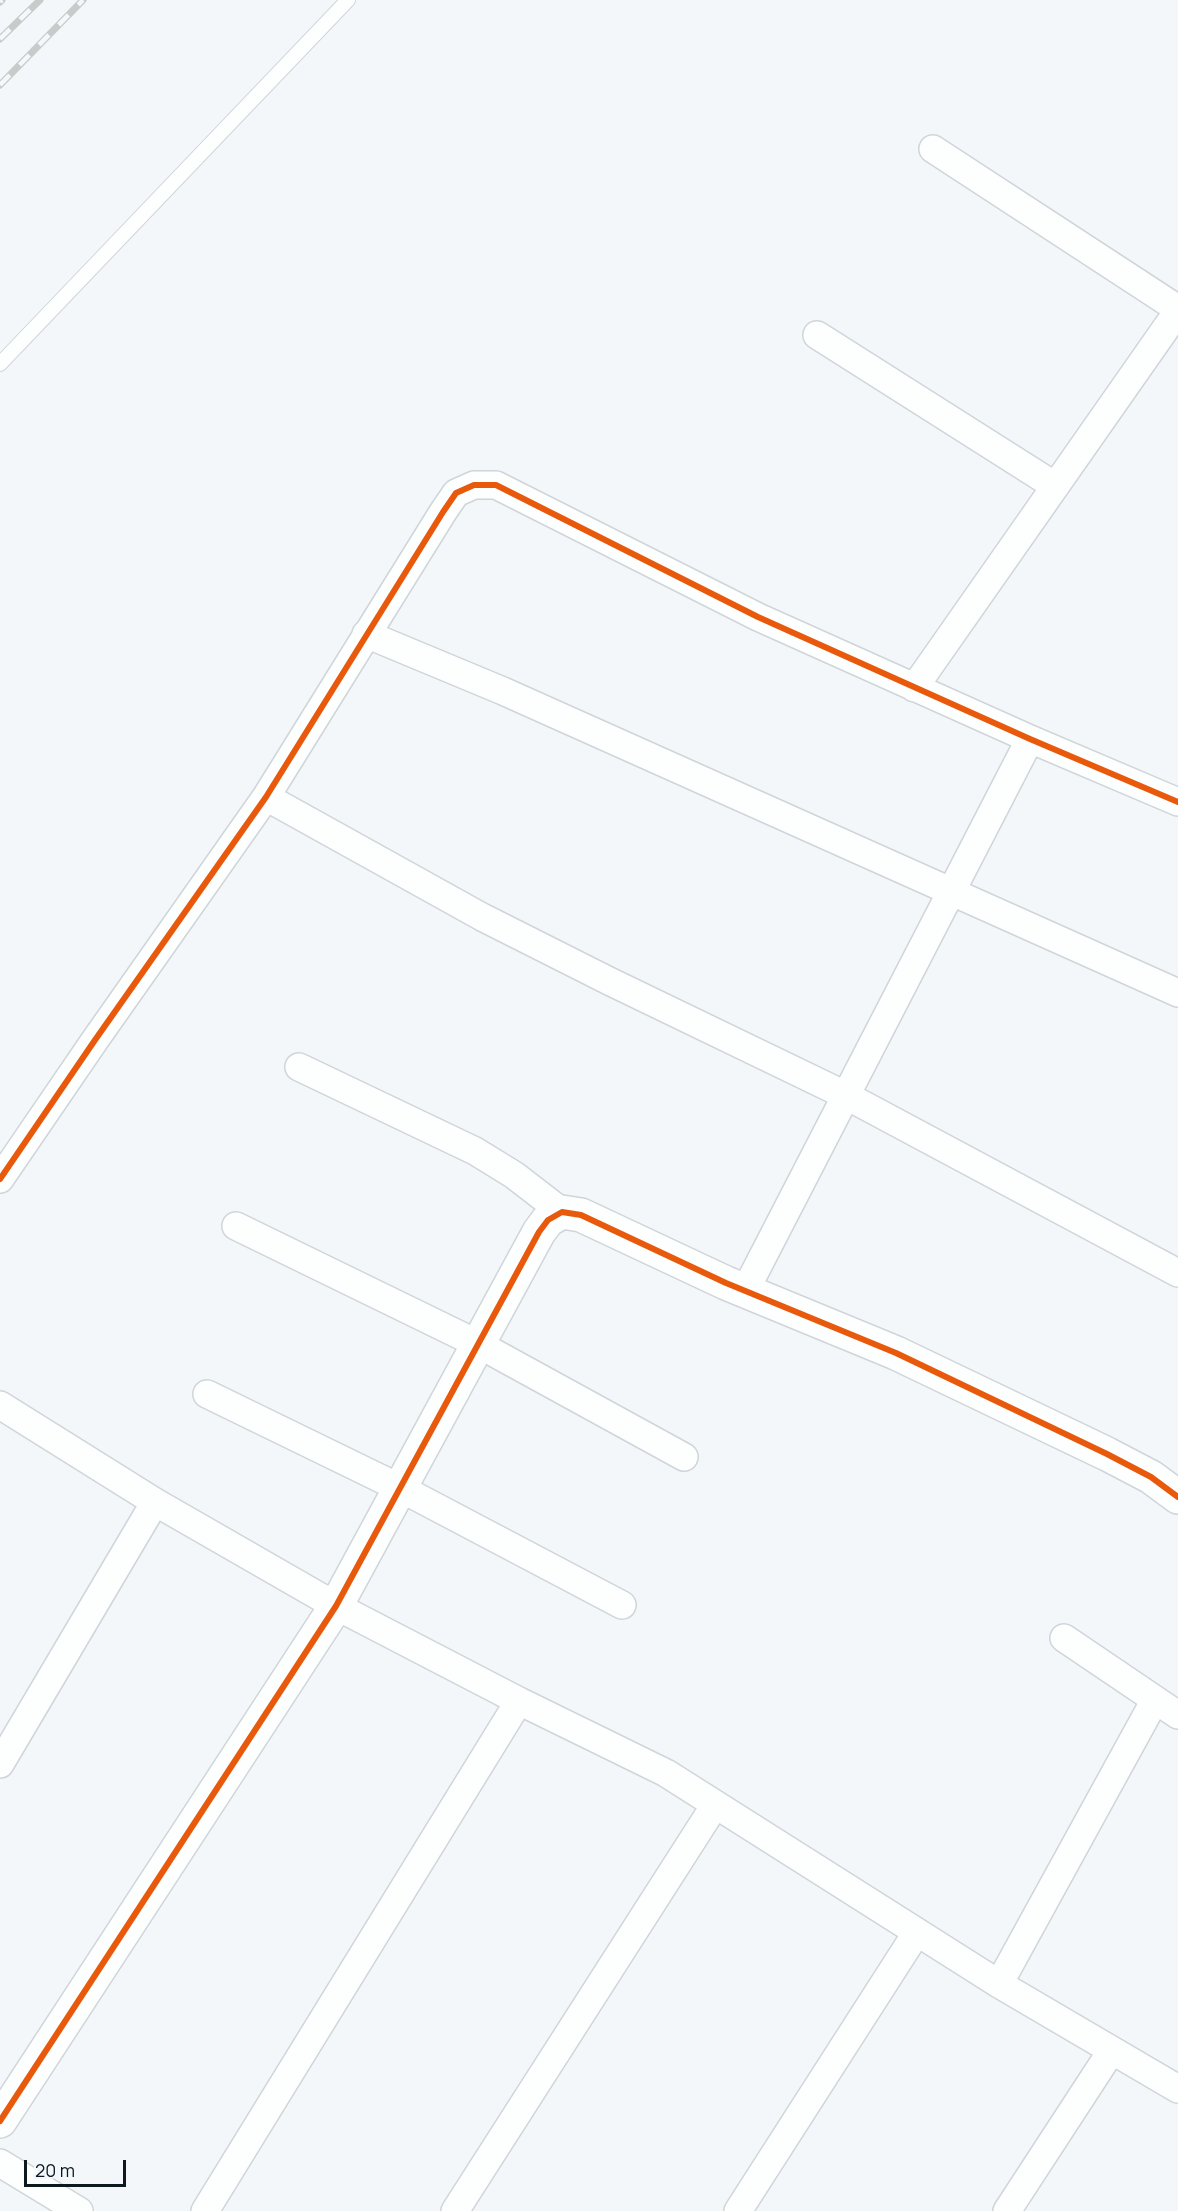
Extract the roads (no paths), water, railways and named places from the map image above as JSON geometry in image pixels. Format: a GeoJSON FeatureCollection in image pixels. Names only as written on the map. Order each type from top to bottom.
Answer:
{"type":"FeatureCollection","features":[{"type":"Feature","properties":{"kind":"street"},"geometry":{"type":"LineString","coordinates":[[914,688],[1178,310],[933,149]]}},
{"type":"Feature","properties":{"kind":"street"},"geometry":{"type":"LineString","coordinates":[[817,335],[1055,486]]}},
{"type":"Feature","properties":{"kind":"street"},"geometry":{"type":"LineString","coordinates":[[0,1179],[94,1040],[266,797],[456,493],[474,485],[496,485],[758,617],[914,688],[1178,802]]}},
{"type":"Feature","properties":{"kind":"street"},"geometry":{"type":"LineString","coordinates":[[366,634],[514,695],[1178,993]]}},
{"type":"Feature","properties":{"kind":"street"},"geometry":{"type":"LineString","coordinates":[[745,1291],[1030,739]]}},
{"type":"Feature","properties":{"kind":"street"},"geometry":{"type":"LineString","coordinates":[[266,797],[482,917],[845,1095],[1178,1273]]}},
{"type":"Feature","properties":{"kind":"street"},"geometry":{"type":"LineString","coordinates":[[299,1067],[475,1151],[514,1175],[562,1212],[581,1215],[745,1291],[896,1353],[1107,1454],[1151,1477],[1178,1497]]}},
{"type":"Feature","properties":{"kind":"street"},"geometry":{"type":"LineString","coordinates":[[0,2121],[336,1606],[539,1232],[548,1220],[562,1212]]}},
{"type":"Feature","properties":{"kind":"street"},"geometry":{"type":"LineString","coordinates":[[236,1226],[478,1344],[684,1457]]}},
{"type":"Feature","properties":{"kind":"street"},"geometry":{"type":"LineString","coordinates":[[207,1394],[400,1488],[622,1605]]}},
{"type":"Feature","properties":{"kind":"street"},"geometry":{"type":"LineString","coordinates":[[0,1405],[155,1502],[336,1606],[519,1701],[666,1773],[999,1984],[1178,2089]]}},
{"type":"Feature","properties":{"kind":"street"},"geometry":{"type":"LineString","coordinates":[[0,1764],[155,1502]]}},
{"type":"Feature","properties":{"kind":"street"},"geometry":{"type":"LineString","coordinates":[[1065,1638],[1178,1715]]}},
{"type":"Feature","properties":{"kind":"street"},"geometry":{"type":"LineString","coordinates":[[999,1984],[1155,1700]]}},
{"type":"Feature","properties":{"kind":"street"},"geometry":{"type":"LineString","coordinates":[[205,2211],[519,1701]]}},
{"type":"Feature","properties":{"kind":"street"},"geometry":{"type":"LineString","coordinates":[[455,2211],[715,1805]]}},
{"type":"Feature","properties":{"kind":"street"},"geometry":{"type":"LineString","coordinates":[[740,2210],[917,1932]]}},
{"type":"Feature","properties":{"kind":"street"},"geometry":{"type":"LineString","coordinates":[[1007,2211],[1112,2050]]}},
{"type":"Feature","properties":{"kind":"street"},"geometry":{"type":"LineString","coordinates":[[0,2163],[79,2211]]}},
{"type":"Feature","properties":{"kind":"lane"},"geometry":{"type":"LineString","coordinates":[[0,364],[348,0]]}},
{"type":"Feature","properties":{"kind":"railway"},"geometry":{"type":"LineString","coordinates":[[0,39],[40,0]]}},
{"type":"Feature","properties":{"kind":"railway"},"geometry":{"type":"LineString","coordinates":[[0,85],[83,0]]}}]}
